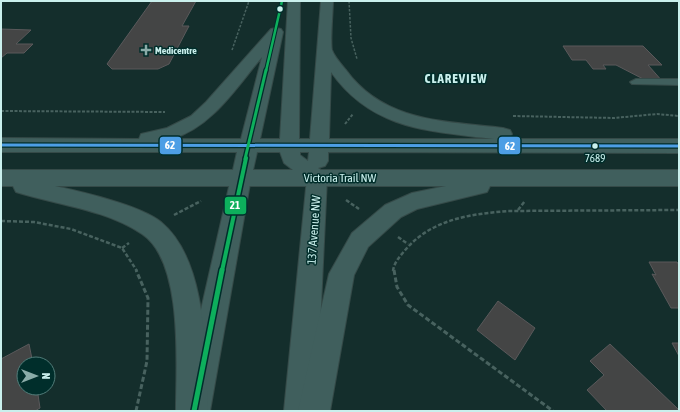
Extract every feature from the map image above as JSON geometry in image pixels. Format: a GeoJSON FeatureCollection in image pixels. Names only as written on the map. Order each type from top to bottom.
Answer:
{"type":"FeatureCollection","features":[{"type":"Feature","properties":{"kind":"main road"},"geometry":{"type":"LineString","coordinates":[[193,411],[241,178],[282,1]]}},
{"type":"Feature","properties":{"kind":"main road"},"geometry":{"type":"LineString","coordinates":[[294,1],[289,146],[291,158],[317,178]]}},
{"type":"Feature","properties":{"kind":"main road","name":"137 Avenue NW"},"geometry":{"type":"LineString","coordinates":[[300,411],[320,146],[327,1]]}},
{"type":"Feature","properties":{"kind":"main road"},"geometry":{"type":"LineString","coordinates":[[126,145],[173,132],[197,120],[212,106],[276,32]]}},
{"type":"Feature","properties":{"kind":"main road"},"geometry":{"type":"LineString","coordinates":[[324,49],[345,81],[366,101],[388,113],[409,120],[434,125],[593,146]]}},
{"type":"Feature","properties":{"kind":"main road"},"geometry":{"type":"LineString","coordinates":[[1,145],[679,146]]}},
{"type":"Feature","properties":{"kind":"main road"},"geometry":{"type":"LineString","coordinates":[[314,411],[342,274],[360,240],[393,211],[412,202],[516,178]]}},
{"type":"Feature","properties":{"kind":"main road","name":"Victoria Trail NW"},"geometry":{"type":"LineString","coordinates":[[1,179],[679,178]]}},
{"type":"Feature","properties":{"kind":"main road"},"geometry":{"type":"LineString","coordinates":[[1,179],[124,214],[152,228],[167,244],[178,266],[185,292],[190,331],[193,411]]}},
{"type":"Feature","properties":{"kind":"lane"},"geometry":{"type":"LineString","coordinates":[[636,82],[679,82]]}},
{"type":"Feature","properties":{"kind":"path"},"geometry":{"type":"LineString","coordinates":[[349,1],[350,37],[358,62]]}},
{"type":"Feature","properties":{"kind":"path"},"geometry":{"type":"LineString","coordinates":[[341,129],[357,109]]}},
{"type":"Feature","properties":{"kind":"path"},"geometry":{"type":"LineString","coordinates":[[1,111],[156,113],[168,111]]}},
{"type":"Feature","properties":{"kind":"path"},"geometry":{"type":"LineString","coordinates":[[507,116],[614,118],[657,114],[679,116]]}},
{"type":"Feature","properties":{"kind":"path"},"geometry":{"type":"LineString","coordinates":[[341,197],[363,212]]}},
{"type":"Feature","properties":{"kind":"path"},"geometry":{"type":"LineString","coordinates":[[171,217],[204,199]]}},
{"type":"Feature","properties":{"kind":"path"},"geometry":{"type":"LineString","coordinates":[[553,411],[408,305],[396,289],[394,266],[408,244],[432,228],[446,221],[490,212],[518,210],[679,210]]}},
{"type":"Feature","properties":{"kind":"path"},"geometry":{"type":"LineString","coordinates":[[1,221],[34,222],[71,229],[122,248],[134,265],[148,298],[147,361],[136,411]]}},
{"type":"Feature","properties":{"kind":"building"},"geometry":{"type":"Polygon","coordinates":[[[152,1],[196,1],[182,26],[189,26],[169,64],[158,69],[112,69],[107,64],[152,1]]]}},
{"type":"Feature","properties":{"kind":"building"},"geometry":{"type":"Polygon","coordinates":[[[1,29],[31,30],[16,44],[33,44],[24,53],[7,53],[1,58],[1,29]]]}},
{"type":"Feature","properties":{"kind":"building"},"geometry":{"type":"Polygon","coordinates":[[[563,46],[643,46],[662,65],[648,65],[663,82],[649,82],[616,65],[603,65],[606,69],[593,69],[586,60],[572,60],[563,46]]]}},
{"type":"Feature","properties":{"kind":"building"},"geometry":{"type":"Polygon","coordinates":[[[649,262],[677,262],[679,265],[679,308],[671,308],[652,274],[656,275],[649,262]]]}},
{"type":"Feature","properties":{"kind":"building"},"geometry":{"type":"Polygon","coordinates":[[[498,301],[535,328],[515,360],[477,330],[498,301]]]}},
{"type":"Feature","properties":{"kind":"building"},"geometry":{"type":"Polygon","coordinates":[[[672,343],[679,343],[679,356],[672,343]]]}},
{"type":"Feature","properties":{"kind":"building"},"geometry":{"type":"Polygon","coordinates":[[[29,344],[31,356],[16,356],[16,396],[38,396],[40,408],[35,411],[1,411],[1,359],[29,344]]]}},
{"type":"Feature","properties":{"kind":"building"},"geometry":{"type":"Polygon","coordinates":[[[610,344],[679,411],[607,411],[587,390],[604,375],[590,361],[610,344]]]}},
{"type":"Feature","properties":{"kind":"transit line","name":"21"},"geometry":{"type":"LineString","coordinates":[[194,411],[241,178],[282,1]]}},
{"type":"Feature","properties":{"kind":"transit line","name":"62"},"geometry":{"type":"LineString","coordinates":[[1,145],[679,146]]}},
{"type":"Feature","properties":{"kind":"place","name":"Medicentre"},"geometry":{"type":"Point","coordinates":[146,50]}},
{"type":"Feature","properties":{"kind":"place","name":"7689"},"geometry":{"type":"Point","coordinates":[595,146]}},
{"type":"Feature","properties":{"kind":"district","name":"CLAREVIEW"},"geometry":{"type":"Point","coordinates":[456,78]}}]}
